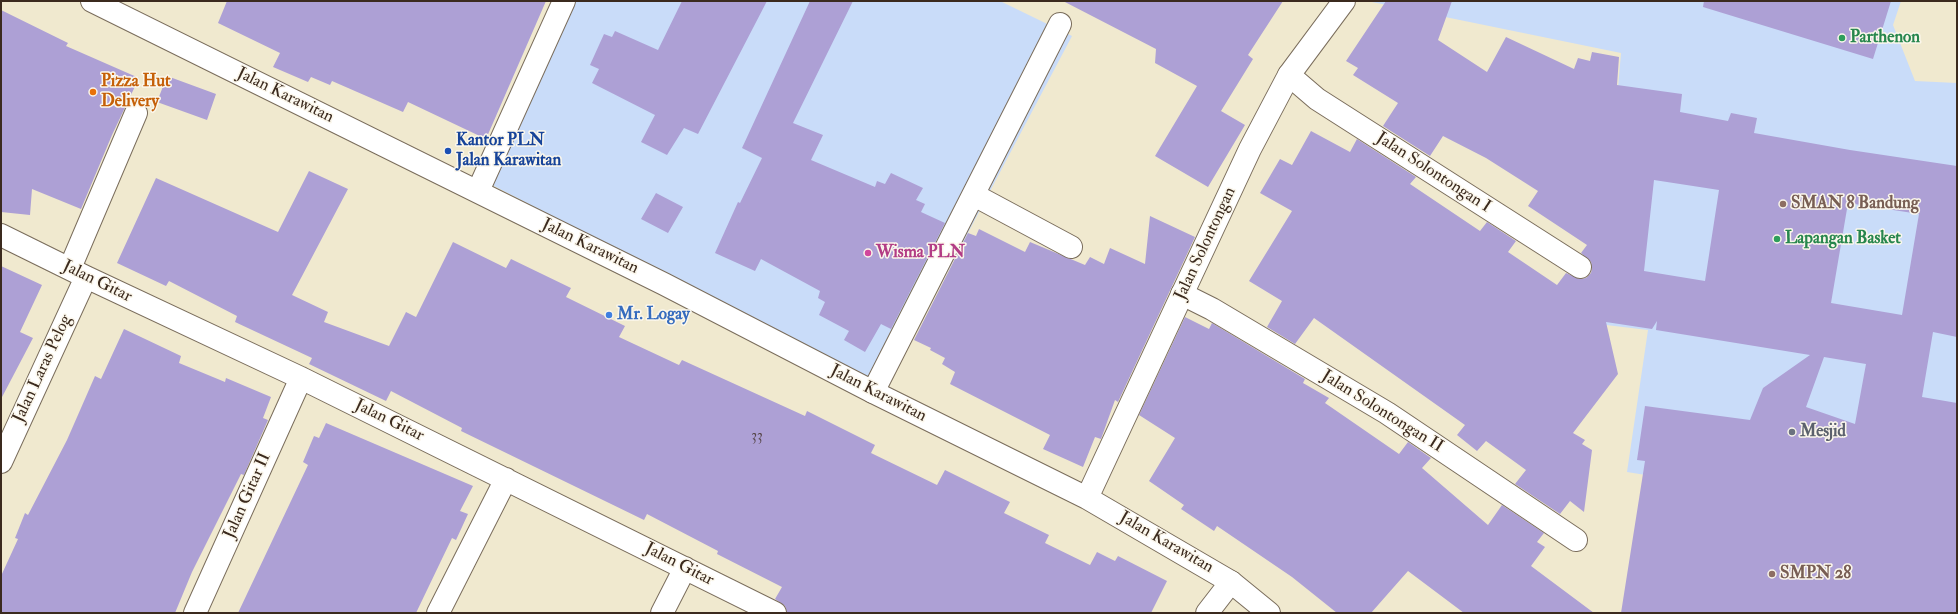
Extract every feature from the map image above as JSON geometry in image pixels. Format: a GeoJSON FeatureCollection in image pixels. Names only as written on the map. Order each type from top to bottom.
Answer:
{"type":"FeatureCollection","features":[{"type":"Feature","properties":{"kind":"street","name":"Jalan Karawitan"},"geometry":{"type":"LineString","coordinates":[[92,1],[478,191],[664,284],[873,392],[1087,498],[1231,582],[1269,613]]}},
{"type":"Feature","properties":{"kind":"street"},"geometry":{"type":"LineString","coordinates":[[478,191],[564,1]]}},
{"type":"Feature","properties":{"kind":"street","name":"Jalan Solontongan"},"geometry":{"type":"LineString","coordinates":[[1087,498],[1250,149],[1289,75],[1344,1]]}},
{"type":"Feature","properties":{"kind":"street"},"geometry":{"type":"LineString","coordinates":[[873,392],[1060,24]]}},
{"type":"Feature","properties":{"kind":"street","name":"Jalan Solontongan I"},"geometry":{"type":"LineString","coordinates":[[1289,75],[1318,99],[1580,267]]}},
{"type":"Feature","properties":{"kind":"street","name":"Jalan Laras Pelog"},"geometry":{"type":"LineString","coordinates":[[1,462],[78,273],[136,113]]}},
{"type":"Feature","properties":{"kind":"street"},"geometry":{"type":"LineString","coordinates":[[974,195],[1071,248]]}},
{"type":"Feature","properties":{"kind":"street","name":"Jalan Gitar"},"geometry":{"type":"LineString","coordinates":[[1,235],[301,378],[775,613]]}},
{"type":"Feature","properties":{"kind":"street","name":"Jalan Solontongan II"},"geometry":{"type":"LineString","coordinates":[[1182,294],[1212,309],[1387,413],[1576,540]]}},
{"type":"Feature","properties":{"kind":"street","name":"Jalan Gitar II"},"geometry":{"type":"LineString","coordinates":[[195,613],[301,378]]}},
{"type":"Feature","properties":{"kind":"street"},"geometry":{"type":"LineString","coordinates":[[438,613],[506,479]]}},
{"type":"Feature","properties":{"kind":"street"},"geometry":{"type":"LineString","coordinates":[[662,613],[686,568]]}},
{"type":"Feature","properties":{"kind":"street"},"geometry":{"type":"LineString","coordinates":[[1207,613],[1231,582]]}},
{"type":"Feature","properties":{"kind":"shaded area"},"geometry":{"type":"Polygon","coordinates":[[[576,1],[1000,1],[1072,36],[886,388],[492,185],[576,1]]]}},
{"type":"Feature","properties":{"kind":"shaded area","name":"SMAN 8 Bandung"},"geometry":{"type":"Polygon","coordinates":[[[1367,1],[1901,1],[1893,25],[1915,81],[1957,83],[1957,525],[1627,472],[1648,330],[1598,324],[1621,53],[1367,1]]]}},
{"type":"Feature","properties":{"kind":"building"},"geometry":{"type":"Polygon","coordinates":[[[227,1],[546,1],[486,139],[408,102],[403,112],[332,81],[330,85],[311,77],[308,82],[273,67],[280,53],[218,23],[227,1]]]}},
{"type":"Feature","properties":{"kind":"building"},"geometry":{"type":"Polygon","coordinates":[[[682,1],[767,1],[698,134],[684,128],[667,155],[641,142],[655,115],[592,83],[599,69],[590,65],[604,34],[612,37],[615,31],[658,50],[682,1]]]}},
{"type":"Feature","properties":{"kind":"building"},"geometry":{"type":"Polygon","coordinates":[[[810,1],[853,1],[793,123],[823,135],[811,160],[875,187],[877,181],[885,184],[891,173],[923,188],[916,200],[925,204],[921,212],[945,223],[891,329],[881,324],[865,352],[844,340],[849,331],[819,315],[825,302],[818,298],[820,291],[761,259],[755,271],[715,253],[738,202],[740,203],[762,158],[742,148],[810,1]]]}},
{"type":"Feature","properties":{"kind":"building"},"geometry":{"type":"Polygon","coordinates":[[[1063,1],[1283,1],[1248,55],[1253,59],[1221,111],[1245,125],[1208,187],[1155,156],[1197,86],[1155,63],[1156,49],[1063,1]]]}},
{"type":"Feature","properties":{"kind":"building"},"geometry":{"type":"Polygon","coordinates":[[[1386,1],[1452,1],[1438,40],[1487,72],[1506,37],[1574,69],[1578,58],[1590,61],[1592,52],[1619,57],[1617,85],[1682,94],[1680,112],[1728,121],[1731,113],[1757,118],[1754,133],[1850,150],[1957,166],[1957,337],[1933,332],[1922,397],[1957,403],[1957,613],[1621,613],[1645,461],[1637,460],[1645,406],[1750,420],[1763,388],[1810,355],[1656,330],[1657,321],[1652,329],[1606,322],[1618,374],[1573,433],[1585,440],[1582,444],[1592,450],[1584,512],[1570,501],[1560,514],[1515,484],[1526,470],[1486,441],[1477,451],[1457,435],[1465,425],[1314,318],[1295,344],[1267,327],[1282,301],[1249,281],[1292,211],[1260,193],[1280,159],[1292,165],[1311,131],[1350,152],[1357,139],[1416,177],[1410,184],[1480,231],[1487,222],[1516,241],[1508,252],[1557,285],[1566,273],[1580,279],[1586,278],[1591,273],[1591,262],[1581,253],[1587,245],[1528,206],[1538,191],[1486,158],[1443,136],[1430,156],[1383,126],[1398,103],[1353,75],[1358,68],[1346,61],[1386,1]],[[1654,180],[1644,271],[1705,281],[1719,190],[1654,180]],[[1848,203],[1831,303],[1902,315],[1919,214],[1848,203]],[[1824,357],[1806,407],[1855,424],[1866,364],[1824,357]]]}},
{"type":"Feature","properties":{"kind":"building","name":"Parthenon"},"geometry":{"type":"Polygon","coordinates":[[[1704,1],[1891,1],[1873,59],[1703,7],[1704,1]]]}},
{"type":"Feature","properties":{"kind":"building"},"geometry":{"type":"Polygon","coordinates":[[[1,10],[68,43],[66,46],[139,78],[112,135],[81,209],[32,189],[30,215],[1,212],[1,10]]]}},
{"type":"Feature","properties":{"kind":"building"},"geometry":{"type":"Polygon","coordinates":[[[167,76],[216,94],[207,120],[157,102],[167,76]]]}},
{"type":"Feature","properties":{"kind":"building"},"geometry":{"type":"Polygon","coordinates":[[[309,171],[348,189],[292,295],[328,312],[324,322],[389,346],[406,312],[416,317],[453,242],[506,268],[511,259],[571,288],[566,297],[625,326],[619,337],[679,365],[682,360],[805,416],[807,411],[875,445],[871,453],[937,485],[945,470],[1010,502],[1004,513],[1049,535],[1045,543],[1090,565],[1097,552],[1115,561],[1118,556],[1167,581],[1151,613],[787,613],[785,606],[775,599],[782,587],[717,554],[718,551],[647,514],[644,520],[461,431],[462,428],[391,391],[386,401],[309,364],[312,358],[235,322],[237,316],[169,281],[166,286],[117,263],[156,178],[278,232],[309,171]]]}},
{"type":"Feature","properties":{"kind":"building"},"geometry":{"type":"Polygon","coordinates":[[[656,193],[683,207],[668,233],[641,219],[656,193]]]}},
{"type":"Feature","properties":{"kind":"building"},"geometry":{"type":"Polygon","coordinates":[[[1150,216],[1195,237],[1118,402],[1115,400],[1101,439],[1095,437],[1083,467],[1043,449],[1050,435],[950,384],[955,372],[942,364],[945,358],[930,350],[931,348],[914,340],[968,233],[976,236],[979,229],[1025,252],[1030,242],[1085,265],[1090,257],[1104,264],[1110,248],[1145,264],[1150,216]]]}},
{"type":"Feature","properties":{"kind":"building"},"geometry":{"type":"Polygon","coordinates":[[[1,266],[42,285],[20,332],[33,338],[1,399],[1,266]]]}},
{"type":"Feature","properties":{"kind":"building"},"geometry":{"type":"Polygon","coordinates":[[[1185,317],[1209,329],[1212,323],[1305,379],[1303,383],[1329,398],[1325,403],[1399,454],[1408,442],[1431,458],[1422,468],[1488,525],[1502,505],[1544,533],[1537,542],[1545,547],[1531,566],[1594,613],[1464,613],[1408,571],[1371,613],[1337,613],[1292,577],[1217,526],[1214,531],[1181,509],[1184,505],[1149,481],[1175,438],[1139,415],[1185,317]]]}},
{"type":"Feature","properties":{"kind":"building"},"geometry":{"type":"Polygon","coordinates":[[[124,329],[181,356],[179,363],[225,382],[226,378],[271,397],[263,418],[268,420],[244,475],[241,474],[192,572],[175,613],[1,613],[1,576],[18,539],[15,538],[25,513],[28,515],[67,440],[95,376],[101,379],[124,329]]]}},
{"type":"Feature","properties":{"kind":"building"},"geometry":{"type":"Polygon","coordinates":[[[326,423],[473,486],[460,511],[468,514],[456,540],[452,538],[416,613],[238,613],[308,465],[303,462],[314,436],[319,438],[326,423]]]}},
{"type":"Feature","properties":{"kind":"place","name":"Parthenon"},"geometry":{"type":"Point","coordinates":[1842,38]}},
{"type":"Feature","properties":{"kind":"place","name":"Pizza Hut Delivery"},"geometry":{"type":"Point","coordinates":[93,92]}},
{"type":"Feature","properties":{"kind":"place","name":"Kantor PLN Jalan Karawitan"},"geometry":{"type":"Point","coordinates":[448,151]}},
{"type":"Feature","properties":{"kind":"place","name":"SMAN 8 Bandung"},"geometry":{"type":"Point","coordinates":[1783,204]}},
{"type":"Feature","properties":{"kind":"place","name":"Lapangan Basket"},"geometry":{"type":"Point","coordinates":[1777,239]}},
{"type":"Feature","properties":{"kind":"place","name":"Wisma PLN"},"geometry":{"type":"Point","coordinates":[868,253]}},
{"type":"Feature","properties":{"kind":"place","name":"Mr. Logay"},"geometry":{"type":"Point","coordinates":[609,315]}},
{"type":"Feature","properties":{"kind":"place","name":"Mesjid"},"geometry":{"type":"Point","coordinates":[1792,432]}},
{"type":"Feature","properties":{"kind":"place","name":"SMPN 28"},"geometry":{"type":"Point","coordinates":[1772,574]}}]}
